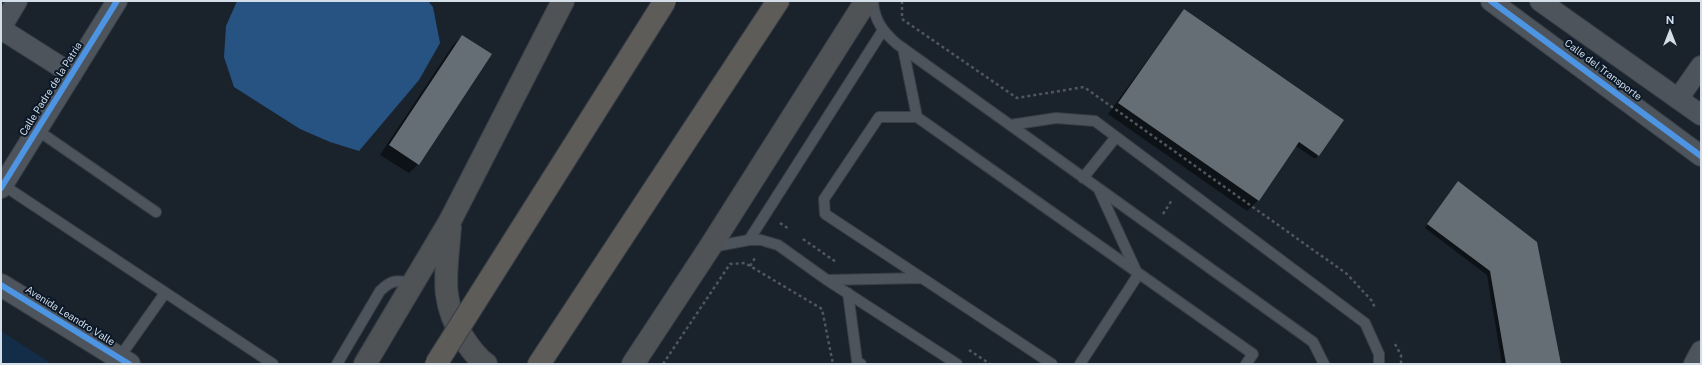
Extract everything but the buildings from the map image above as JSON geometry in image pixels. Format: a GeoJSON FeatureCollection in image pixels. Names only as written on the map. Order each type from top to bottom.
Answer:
{"type":"FeatureCollection","features":[{"type":"Feature","properties":{"kind":"highway"},"geometry":{"type":"LineString","coordinates":[[436,364],[665,1]]}},
{"type":"Feature","properties":{"kind":"highway"},"geometry":{"type":"LineString","coordinates":[[539,364],[778,1]]}},
{"type":"Feature","properties":{"kind":"main road"},"geometry":{"type":"LineString","coordinates":[[365,364],[450,222],[562,1]]}},
{"type":"Feature","properties":{"kind":"main road"},"geometry":{"type":"LineString","coordinates":[[619,364],[638,357],[710,247],[866,1]]}},
{"type":"Feature","properties":{"kind":"main road"},"geometry":{"type":"LineString","coordinates":[[450,222],[445,274],[447,303],[454,324],[469,347],[486,364]]}},
{"type":"Feature","properties":{"kind":"street"},"geometry":{"type":"LineString","coordinates":[[17,1],[1,28],[72,74]]}},
{"type":"Feature","properties":{"kind":"street","name":"Calle Padre de la Patria"},"geometry":{"type":"LineString","coordinates":[[2,186],[117,1]]}},
{"type":"Feature","properties":{"kind":"street","name":"Calle del Transporte"},"geometry":{"type":"LineString","coordinates":[[1491,1],[1701,156]]}},
{"type":"Feature","properties":{"kind":"street","name":"Calle del Transporte"},"geometry":{"type":"LineString","coordinates":[[1540,1],[1701,115]]}},
{"type":"Feature","properties":{"kind":"street"},"geometry":{"type":"LineString","coordinates":[[1678,99],[1701,66]]}},
{"type":"Feature","properties":{"kind":"street","name":"Avenida Leandro Valle"},"geometry":{"type":"LineString","coordinates":[[1,285],[124,361]]}},
{"type":"Feature","properties":{"kind":"street"},"geometry":{"type":"LineString","coordinates":[[1694,364],[1701,351]]}},
{"type":"Feature","properties":{"kind":"lane"},"geometry":{"type":"LineString","coordinates":[[873,1],[873,13],[883,30],[900,46],[1313,342],[1324,364]]}},
{"type":"Feature","properties":{"kind":"lane"},"geometry":{"type":"LineString","coordinates":[[749,240],[883,30]]}},
{"type":"Feature","properties":{"kind":"lane"},"geometry":{"type":"LineString","coordinates":[[900,46],[917,117]]}},
{"type":"Feature","properties":{"kind":"lane"},"geometry":{"type":"LineString","coordinates":[[1052,364],[824,214],[824,199],[879,117],[917,117],[1253,354],[1246,364]]}},
{"type":"Feature","properties":{"kind":"lane"},"geometry":{"type":"LineString","coordinates":[[1010,125],[1056,118],[1074,118],[1095,121],[1365,323],[1379,354],[1379,364]]}},
{"type":"Feature","properties":{"kind":"lane"},"geometry":{"type":"LineString","coordinates":[[37,130],[156,212]]}},
{"type":"Feature","properties":{"kind":"lane"},"geometry":{"type":"LineString","coordinates":[[1083,178],[1116,136]]}},
{"type":"Feature","properties":{"kind":"lane"},"geometry":{"type":"LineString","coordinates":[[2,186],[273,364]]}},
{"type":"Feature","properties":{"kind":"lane"},"geometry":{"type":"LineString","coordinates":[[1099,189],[1138,274]]}},
{"type":"Feature","properties":{"kind":"lane"},"geometry":{"type":"LineString","coordinates":[[710,247],[749,240],[761,240],[778,245],[827,280],[957,364]]}},
{"type":"Feature","properties":{"kind":"lane"},"geometry":{"type":"LineString","coordinates":[[1080,364],[1138,274]]}},
{"type":"Feature","properties":{"kind":"lane"},"geometry":{"type":"LineString","coordinates":[[827,280],[922,278]]}},
{"type":"Feature","properties":{"kind":"lane"},"geometry":{"type":"LineString","coordinates":[[337,364],[384,287],[394,281],[401,280],[413,284]]}},
{"type":"Feature","properties":{"kind":"lane"},"geometry":{"type":"LineString","coordinates":[[124,361],[165,293]]}},
{"type":"Feature","properties":{"kind":"lane"},"geometry":{"type":"LineString","coordinates":[[848,293],[856,361],[861,364]]}},
{"type":"Feature","properties":{"kind":"path"},"geometry":{"type":"LineString","coordinates":[[900,46],[910,25]]}},
{"type":"Feature","properties":{"kind":"path"},"geometry":{"type":"LineString","coordinates":[[783,216],[778,222],[791,231]]}},
{"type":"Feature","properties":{"kind":"path"},"geometry":{"type":"LineString","coordinates":[[797,235],[860,279]]}},
{"type":"Feature","properties":{"kind":"path"},"geometry":{"type":"LineString","coordinates":[[663,364],[730,264],[745,263],[822,309],[833,364]]}},
{"type":"Feature","properties":{"kind":"path"},"geometry":{"type":"LineString","coordinates":[[964,347],[990,364]]}},
{"type":"Feature","properties":{"kind":"shaded area"},"geometry":{"type":"Polygon","coordinates":[[[237,1],[428,1],[433,7],[440,43],[419,80],[359,151],[330,142],[300,129],[234,87],[224,57],[226,26],[237,1]]]}},
{"type":"Feature","properties":{"kind":"shaded area"},"geometry":{"type":"Polygon","coordinates":[[[1,331],[52,364],[1,364],[1,331]]]}},
{"type":"Feature","properties":{"kind":"cycle path"},"geometry":{"type":"LineString","coordinates":[[1,188],[117,1]]}},
{"type":"Feature","properties":{"kind":"cycle path"},"geometry":{"type":"LineString","coordinates":[[1491,1],[1701,156]]}},
{"type":"Feature","properties":{"kind":"cycle path"},"geometry":{"type":"LineString","coordinates":[[1,285],[129,364]]}}]}
